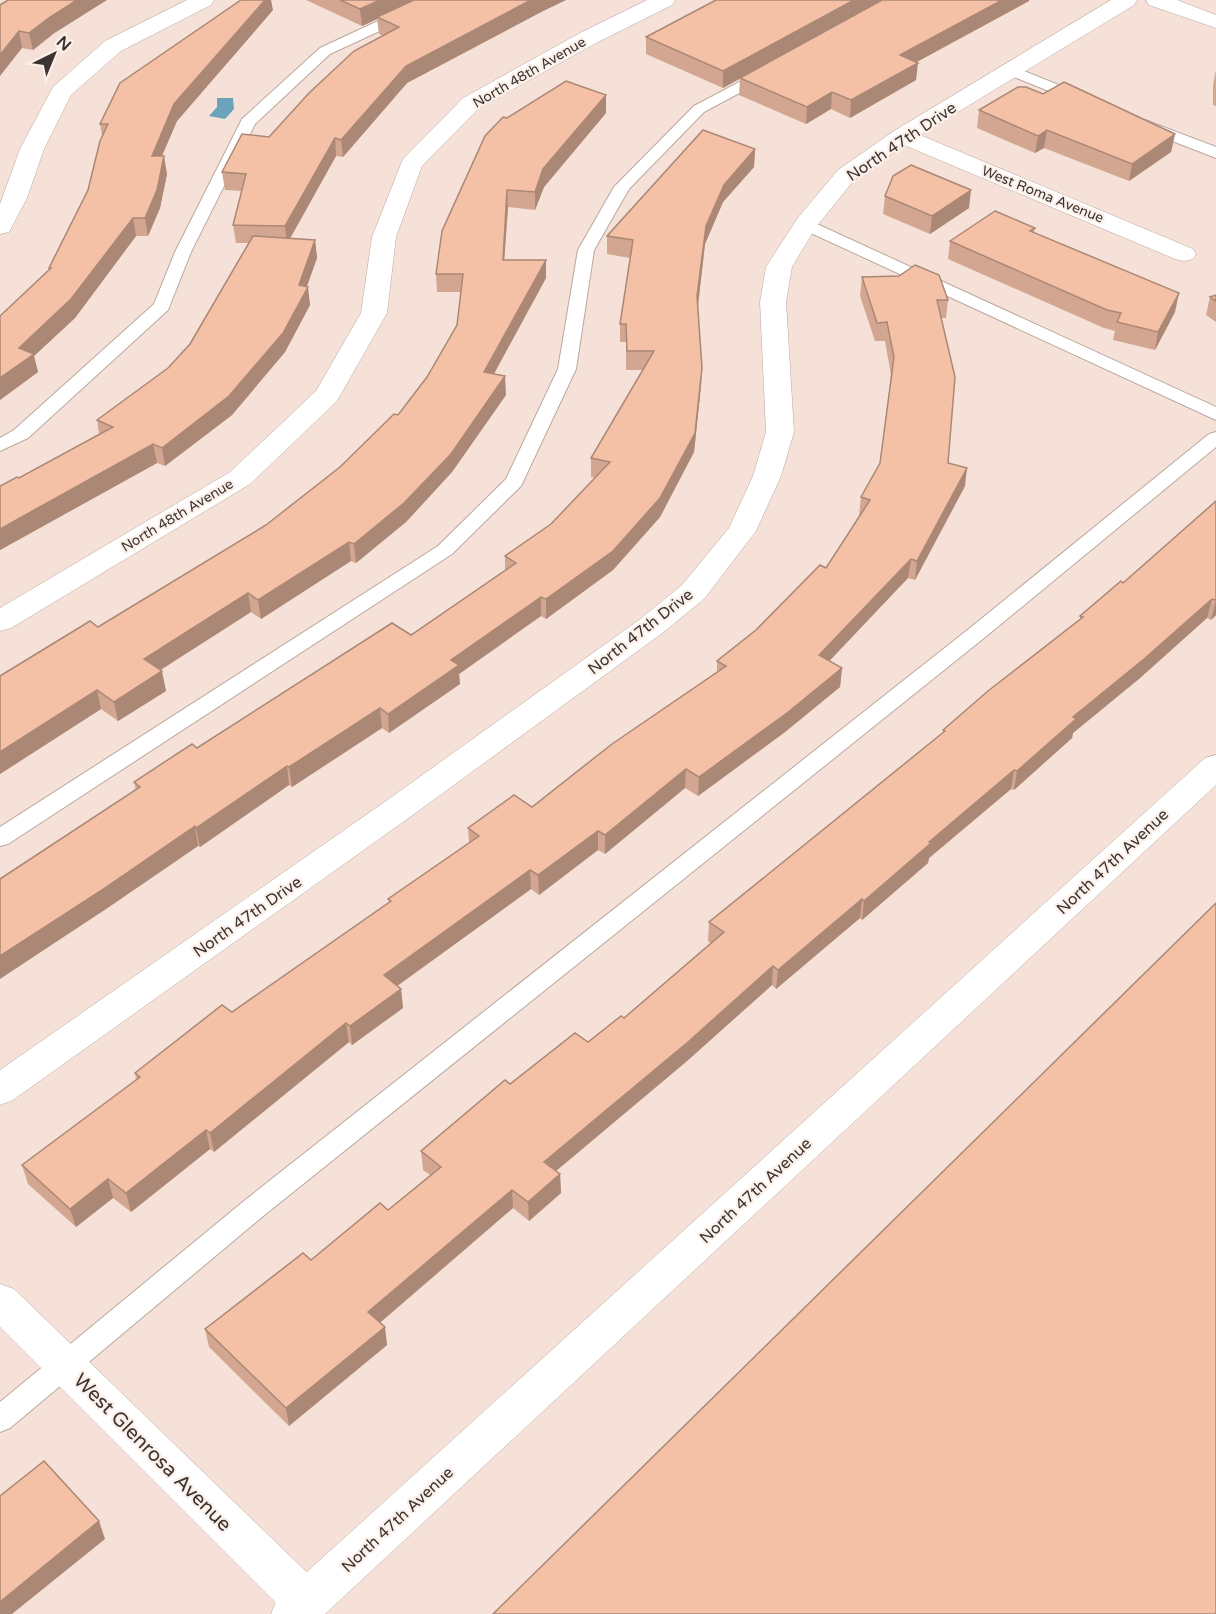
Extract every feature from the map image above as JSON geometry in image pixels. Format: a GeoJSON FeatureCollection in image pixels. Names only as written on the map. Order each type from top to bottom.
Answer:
{"type":"FeatureCollection","features":[{"type":"Feature","properties":{"kind":"street"},"geometry":{"type":"LineString","coordinates":[[0,227],[15,198],[32,150],[61,92],[112,46],[203,0]]}},
{"type":"Feature","properties":{"kind":"street","name":"North 48th Avenue"},"geometry":{"type":"LineString","coordinates":[[0,621],[240,478],[327,395],[374,313],[384,237],[411,164],[471,103],[588,38],[664,0]]}},
{"type":"Feature","properties":{"kind":"street","name":"North 47th Drive"},"geometry":{"type":"LineString","coordinates":[[0,1090],[398,809],[650,627],[693,592],[742,531],[767,476],[780,432],[773,302],[779,267],[806,225],[846,175],[902,136],[1126,0]]}},
{"type":"Feature","properties":{"kind":"street"},"geometry":{"type":"LineString","coordinates":[[1157,0],[1216,21]]}},
{"type":"Feature","properties":{"kind":"street","name":"West Roma Avenue"},"geometry":{"type":"LineString","coordinates":[[902,136],[1184,254]]}},
{"type":"Feature","properties":{"kind":"street","name":"North 47th Avenue"},"geometry":{"type":"LineString","coordinates":[[300,1608],[1216,766]]}},
{"type":"Feature","properties":{"kind":"street","name":"West Glenrosa Avenue"},"geometry":{"type":"LineString","coordinates":[[0,1301],[300,1608]]}},
{"type":"Feature","properties":{"kind":"lane"},"geometry":{"type":"LineString","coordinates":[[0,445],[21,434],[162,306],[183,252],[248,122],[325,51],[435,0]]}},
{"type":"Feature","properties":{"kind":"lane"},"geometry":{"type":"LineString","coordinates":[[0,838],[446,550],[514,482],[567,369],[586,250],[622,187],[699,109],[783,63]]}},
{"type":"Feature","properties":{"kind":"lane"},"geometry":{"type":"LineString","coordinates":[[1009,70],[1096,105]]}},
{"type":"Feature","properties":{"kind":"lane"},"geometry":{"type":"LineString","coordinates":[[1129,118],[1216,153]]}},
{"type":"Feature","properties":{"kind":"lane"},"geometry":{"type":"LineString","coordinates":[[806,225],[1216,414]]}},
{"type":"Feature","properties":{"kind":"lane"},"geometry":{"type":"LineString","coordinates":[[0,1419],[253,1209],[959,648],[1216,438]]}},
{"type":"Feature","properties":{"kind":"water"},"geometry":{"type":"Polygon","coordinates":[[[217,98],[233,98],[234,109],[225,119],[209,116],[217,107],[217,98]]]}},
{"type":"Feature","properties":{"kind":"building"},"geometry":{"type":"Polygon","coordinates":[[[8,0],[77,0],[29,33],[19,31],[0,55],[0,5],[8,0]]]}},
{"type":"Feature","properties":{"kind":"building"},"geometry":{"type":"Polygon","coordinates":[[[241,0],[265,0],[174,104],[152,156],[164,156],[157,190],[145,218],[133,218],[71,299],[19,348],[34,354],[0,378],[0,316],[51,268],[49,268],[88,190],[100,141],[108,124],[100,124],[120,83],[241,0]]]}},
{"type":"Feature","properties":{"kind":"building"},"geometry":{"type":"Polygon","coordinates":[[[340,0],[380,0],[360,9],[340,0]]]}},
{"type":"Feature","properties":{"kind":"building"},"geometry":{"type":"Polygon","coordinates":[[[414,0],[531,0],[406,66],[341,140],[335,138],[285,226],[233,225],[246,174],[222,172],[242,134],[269,137],[309,93],[354,51],[399,27],[377,17],[414,0]]]}},
{"type":"Feature","properties":{"kind":"building"},"geometry":{"type":"Polygon","coordinates":[[[716,0],[854,0],[723,71],[646,37],[716,0]]]}},
{"type":"Feature","properties":{"kind":"building"},"geometry":{"type":"Polygon","coordinates":[[[882,0],[1002,0],[900,55],[918,63],[851,100],[832,92],[807,107],[740,78],[882,0]]]}},
{"type":"Feature","properties":{"kind":"building"},"geometry":{"type":"Polygon","coordinates":[[[566,81],[606,95],[543,169],[535,192],[507,190],[503,260],[546,260],[484,372],[505,376],[451,454],[404,503],[354,544],[349,542],[258,600],[248,593],[144,659],[162,671],[114,702],[97,690],[0,752],[0,676],[90,621],[98,627],[266,525],[340,467],[394,414],[398,415],[427,377],[457,325],[463,274],[436,274],[442,231],[485,136],[503,117],[507,118],[566,81]]]}},
{"type":"Feature","properties":{"kind":"building"},"geometry":{"type":"Polygon","coordinates":[[[1064,82],[1175,134],[1132,164],[1047,130],[1038,136],[979,110],[1018,87],[1026,87],[1043,94],[1064,82]]]}},
{"type":"Feature","properties":{"kind":"building"},"geometry":{"type":"Polygon","coordinates":[[[703,130],[755,149],[724,185],[706,226],[697,296],[702,368],[695,433],[660,498],[613,551],[546,599],[541,597],[451,660],[459,665],[388,714],[380,708],[289,767],[287,766],[0,956],[0,879],[140,787],[134,782],[192,744],[197,748],[392,623],[411,635],[516,563],[505,556],[551,524],[610,462],[591,458],[654,351],[627,351],[626,324],[620,324],[633,240],[607,236],[703,130]]]}},
{"type":"Feature","properties":{"kind":"building"},"geometry":{"type":"Polygon","coordinates":[[[911,165],[971,190],[932,216],[885,196],[893,176],[911,165]]]}},
{"type":"Feature","properties":{"kind":"building"},"geometry":{"type":"Polygon","coordinates":[[[995,211],[1035,228],[1030,231],[1179,293],[1158,332],[1117,322],[1121,313],[1107,310],[950,241],[995,211]]]}},
{"type":"Feature","properties":{"kind":"building"},"geometry":{"type":"Polygon","coordinates":[[[253,236],[315,240],[299,285],[308,287],[283,333],[229,396],[162,448],[153,444],[0,529],[0,486],[113,427],[97,420],[168,368],[190,344],[253,236]]]}},
{"type":"Feature","properties":{"kind":"building"},"geometry":{"type":"Polygon","coordinates":[[[915,265],[939,275],[948,300],[937,300],[955,377],[948,463],[967,468],[917,561],[911,559],[819,655],[842,668],[787,713],[699,777],[686,769],[605,835],[598,831],[538,875],[530,870],[384,975],[401,989],[350,1026],[346,1023],[210,1133],[206,1130],[126,1193],[108,1179],[70,1209],[22,1165],[140,1077],[135,1073],[222,1005],[232,1012],[391,901],[388,899],[479,836],[468,828],[514,795],[532,807],[612,744],[726,666],[717,661],[756,630],[820,565],[826,568],[870,500],[861,497],[880,463],[894,357],[887,322],[877,323],[862,277],[899,276],[915,265]]]}},
{"type":"Feature","properties":{"kind":"building"},"geometry":{"type":"Polygon","coordinates":[[[1216,501],[1216,600],[1212,599],[1073,717],[1076,719],[1017,771],[1014,770],[929,842],[931,843],[864,901],[862,899],[778,970],[773,966],[688,1042],[544,1162],[560,1174],[528,1202],[512,1190],[368,1312],[385,1327],[286,1408],[205,1329],[303,1253],[311,1260],[380,1203],[388,1210],[441,1167],[421,1151],[505,1080],[510,1084],[575,1033],[588,1042],[621,1016],[624,1018],[724,932],[709,922],[945,731],[943,730],[988,691],[1083,617],[1080,616],[1121,581],[1123,583],[1216,501]]]}},
{"type":"Feature","properties":{"kind":"building"},"geometry":{"type":"Polygon","coordinates":[[[1216,903],[1216,1614],[493,1614],[1216,903]]]}},
{"type":"Feature","properties":{"kind":"building"},"geometry":{"type":"Polygon","coordinates":[[[44,1461],[99,1521],[0,1602],[0,1496],[44,1461]]]}}]}
